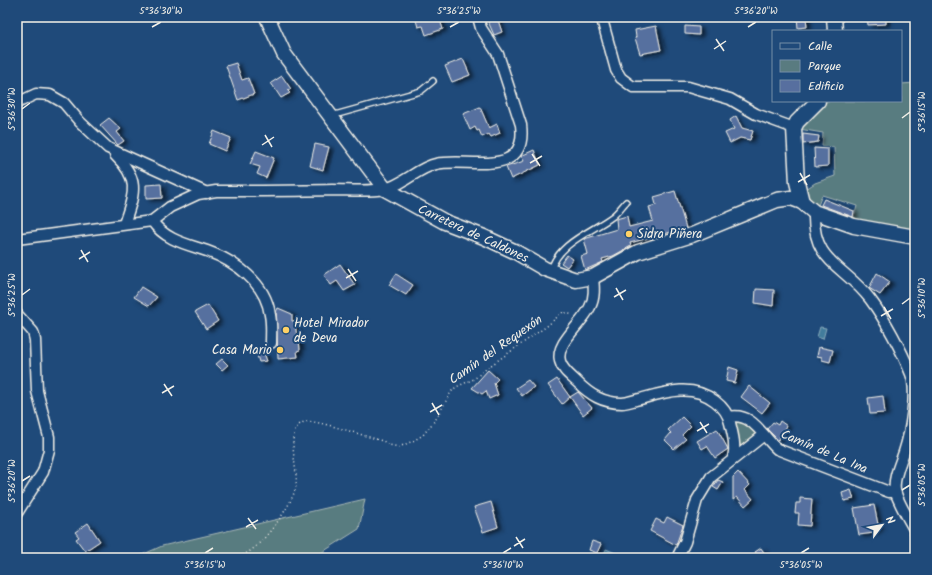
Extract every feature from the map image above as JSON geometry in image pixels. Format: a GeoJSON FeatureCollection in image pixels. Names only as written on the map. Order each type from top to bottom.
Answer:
{"type":"FeatureCollection","features":[{"type":"Feature","properties":{"kind":"street","name":"Carretera de Caldones"},"geometry":{"type":"LineString","coordinates":[[267,17],[284,54],[385,189],[445,222],[484,237],[551,271],[576,280],[593,277],[638,252],[692,235],[777,200],[791,198],[802,202]]}},
{"type":"Feature","properties":{"kind":"street"},"geometry":{"type":"LineString","coordinates":[[17,239],[152,221],[170,207],[198,194],[216,191],[385,189],[436,164],[452,162],[473,164],[492,162],[512,157],[518,151],[522,136],[521,125],[498,54],[481,28],[478,17]]}},
{"type":"Feature","properties":{"kind":"street"},"geometry":{"type":"LineString","coordinates":[[603,17],[606,39],[616,70],[622,78],[633,87],[688,87],[730,99],[756,114],[794,128]]}},
{"type":"Feature","properties":{"kind":"street"},"geometry":{"type":"LineString","coordinates":[[834,17],[835,30]]}},
{"type":"Feature","properties":{"kind":"street"},"geometry":{"type":"LineString","coordinates":[[17,103],[36,94],[42,93],[57,98],[64,103],[84,126],[122,161],[133,180],[134,194],[124,224]]}},
{"type":"Feature","properties":{"kind":"street"},"geometry":{"type":"LineString","coordinates":[[817,102],[796,122],[794,128],[797,182],[802,202],[814,212],[854,226],[915,237]]}},
{"type":"Feature","properties":{"kind":"street"},"geometry":{"type":"LineString","coordinates":[[108,148],[207,193]]}},
{"type":"Feature","properties":{"kind":"street"},"geometry":{"type":"LineString","coordinates":[[814,212],[814,227],[818,244],[827,258],[870,299],[898,346],[913,377],[912,426],[895,480],[895,492],[915,531]]}},
{"type":"Feature","properties":{"kind":"street"},"geometry":{"type":"LineString","coordinates":[[152,221],[156,227],[174,240],[222,257],[245,272],[265,299],[270,315],[271,343]]}},
{"type":"Feature","properties":{"kind":"street"},"geometry":{"type":"LineString","coordinates":[[593,277],[594,291],[591,306],[581,322],[564,342],[560,353],[560,361],[564,370],[587,392],[600,400],[622,403],[668,391],[686,390],[707,395],[719,404],[729,418],[735,442],[733,458]]}},
{"type":"Feature","properties":{"kind":"street"},"geometry":{"type":"LineString","coordinates":[[17,314],[33,332],[35,340],[36,391],[49,437],[49,450],[43,472],[17,513]]}},
{"type":"Feature","properties":{"kind":"street","name":"Camín de La Ina"},"geometry":{"type":"LineString","coordinates":[[729,418],[736,416],[747,419],[759,428],[777,449],[889,492],[895,492]]}},
{"type":"Feature","properties":{"kind":"street"},"geometry":{"type":"LineString","coordinates":[[678,558],[685,542],[697,500],[711,477],[733,458],[764,435]]}},
{"type":"Feature","properties":{"kind":"lane"},"geometry":{"type":"LineString","coordinates":[[330,116],[421,91],[433,81]]}},
{"type":"Feature","properties":{"kind":"lane"},"geometry":{"type":"LineString","coordinates":[[551,271],[554,260],[574,240],[614,215],[626,202]]}},
{"type":"Feature","properties":{"kind":"path","name":"Camín del Requexón"},"geometry":{"type":"LineString","coordinates":[[230,558],[246,554],[260,543],[285,514],[296,489],[294,430],[298,426],[311,421],[383,441],[394,446],[403,446],[418,438],[430,428],[456,387],[474,379],[487,368],[547,326],[558,314],[563,312],[569,313],[581,322]]}},
{"type":"Feature","properties":{"kind":"green space"},"geometry":{"type":"Polygon","coordinates":[[[915,83],[915,233],[853,221],[857,206],[822,195],[817,208],[803,191],[815,183],[835,176],[834,147],[822,146],[823,133],[799,129],[825,102],[902,102],[902,84],[915,83]]]}},
{"type":"Feature","properties":{"kind":"green space"},"geometry":{"type":"Polygon","coordinates":[[[734,419],[746,422],[759,436],[741,449],[734,419]]]}},
{"type":"Feature","properties":{"kind":"green space"},"geometry":{"type":"Polygon","coordinates":[[[365,499],[359,529],[313,558],[135,558],[162,546],[365,499]]]}},
{"type":"Feature","properties":{"kind":"water"},"geometry":{"type":"Polygon","coordinates":[[[820,327],[826,328],[823,339],[817,337],[820,327]]]}},
{"type":"Feature","properties":{"kind":"water"},"geometry":{"type":"Polygon","coordinates":[[[606,549],[618,554],[617,558],[604,554],[606,549]]]}},
{"type":"Feature","properties":{"kind":"building"},"geometry":{"type":"Polygon","coordinates":[[[415,17],[439,17],[443,29],[426,35],[423,26],[418,27],[415,17]]]}},
{"type":"Feature","properties":{"kind":"building"},"geometry":{"type":"Polygon","coordinates":[[[486,17],[497,17],[502,32],[494,35],[486,17]]]}},
{"type":"Feature","properties":{"kind":"building"},"geometry":{"type":"Polygon","coordinates":[[[797,17],[806,17],[807,27],[798,28],[797,17]]]}},
{"type":"Feature","properties":{"kind":"building"},"geometry":{"type":"Polygon","coordinates":[[[867,17],[886,17],[886,24],[868,25],[867,17]]]}},
{"type":"Feature","properties":{"kind":"building"},"geometry":{"type":"Polygon","coordinates":[[[656,26],[661,50],[640,54],[635,38],[635,30],[656,26]]]}},
{"type":"Feature","properties":{"kind":"building"},"geometry":{"type":"Polygon","coordinates":[[[685,26],[699,27],[699,35],[685,34],[685,26]]]}},
{"type":"Feature","properties":{"kind":"building"},"geometry":{"type":"Polygon","coordinates":[[[463,59],[470,75],[452,82],[445,66],[463,59]]]}},
{"type":"Feature","properties":{"kind":"building"},"geometry":{"type":"Polygon","coordinates":[[[236,63],[242,80],[248,78],[254,94],[238,100],[226,66],[236,63]]]}},
{"type":"Feature","properties":{"kind":"building"},"geometry":{"type":"Polygon","coordinates":[[[282,76],[291,89],[288,91],[290,93],[281,98],[271,83],[282,76]]]}},
{"type":"Feature","properties":{"kind":"building"},"geometry":{"type":"Polygon","coordinates":[[[480,107],[489,128],[497,124],[500,133],[491,137],[489,134],[482,137],[479,130],[477,131],[475,127],[470,130],[463,114],[480,107]]]}},
{"type":"Feature","properties":{"kind":"building"},"geometry":{"type":"Polygon","coordinates":[[[736,116],[742,128],[753,131],[750,140],[740,138],[730,143],[725,133],[734,129],[730,120],[736,116]]]}},
{"type":"Feature","properties":{"kind":"building"},"geometry":{"type":"Polygon","coordinates":[[[109,118],[121,129],[117,132],[124,141],[118,145],[100,125],[109,118]]]}},
{"type":"Feature","properties":{"kind":"building"},"geometry":{"type":"Polygon","coordinates":[[[214,131],[231,138],[225,151],[209,144],[214,131]]]}},
{"type":"Feature","properties":{"kind":"building"},"geometry":{"type":"Polygon","coordinates":[[[803,134],[819,136],[818,142],[803,144],[803,134]]]}},
{"type":"Feature","properties":{"kind":"building"},"geometry":{"type":"Polygon","coordinates":[[[315,144],[329,147],[323,170],[310,166],[315,144]]]}},
{"type":"Feature","properties":{"kind":"building"},"geometry":{"type":"Polygon","coordinates":[[[814,148],[828,149],[828,166],[815,167],[814,148]]]}},
{"type":"Feature","properties":{"kind":"building"},"geometry":{"type":"Polygon","coordinates":[[[534,150],[540,165],[511,179],[506,167],[524,161],[521,156],[534,150]]]}},
{"type":"Feature","properties":{"kind":"building"},"geometry":{"type":"Polygon","coordinates":[[[256,151],[274,158],[266,178],[257,174],[260,167],[250,164],[256,151]]]}},
{"type":"Feature","properties":{"kind":"building"},"geometry":{"type":"Polygon","coordinates":[[[161,184],[162,198],[146,199],[146,185],[161,184]]]}},
{"type":"Feature","properties":{"kind":"building","name":"Sidra Piñera"},"geometry":{"type":"Polygon","coordinates":[[[675,191],[686,228],[630,243],[631,246],[613,256],[602,259],[603,262],[585,270],[581,256],[588,254],[584,239],[617,229],[616,219],[627,216],[629,227],[653,221],[649,207],[656,205],[654,197],[675,191]]]}},
{"type":"Feature","properties":{"kind":"building"},"geometry":{"type":"Polygon","coordinates":[[[824,199],[854,211],[853,217],[821,205],[824,199]]]}},
{"type":"Feature","properties":{"kind":"building"},"geometry":{"type":"Polygon","coordinates":[[[567,255],[573,259],[567,267],[561,263],[567,255]]]}},
{"type":"Feature","properties":{"kind":"building"},"geometry":{"type":"Polygon","coordinates":[[[340,264],[355,285],[344,291],[337,281],[331,285],[324,275],[340,264]]]}},
{"type":"Feature","properties":{"kind":"building"},"geometry":{"type":"Polygon","coordinates":[[[877,273],[890,282],[880,295],[869,288],[877,273]]]}},
{"type":"Feature","properties":{"kind":"building"},"geometry":{"type":"Polygon","coordinates":[[[396,274],[413,285],[406,295],[389,285],[396,274]]]}},
{"type":"Feature","properties":{"kind":"building"},"geometry":{"type":"Polygon","coordinates":[[[141,287],[157,297],[149,306],[134,297],[141,287]]]}},
{"type":"Feature","properties":{"kind":"building"},"geometry":{"type":"Polygon","coordinates":[[[756,289],[774,290],[773,306],[755,303],[756,289]]]}},
{"type":"Feature","properties":{"kind":"building"},"geometry":{"type":"Polygon","coordinates":[[[208,305],[218,321],[206,329],[195,312],[208,305]]]}},
{"type":"Feature","properties":{"kind":"building","name":"Hotel Mirador de Deva"},"geometry":{"type":"Polygon","coordinates":[[[278,308],[292,314],[292,321],[295,321],[300,350],[297,351],[298,357],[278,359],[276,312],[278,308]]]}},
{"type":"Feature","properties":{"kind":"building"},"geometry":{"type":"Polygon","coordinates":[[[819,347],[833,350],[830,362],[822,360],[822,357],[817,356],[819,347]]]}},
{"type":"Feature","properties":{"kind":"building"},"geometry":{"type":"Polygon","coordinates":[[[264,353],[267,361],[259,362],[257,355],[264,353]]]}},
{"type":"Feature","properties":{"kind":"building"},"geometry":{"type":"Polygon","coordinates":[[[222,359],[228,365],[222,370],[216,364],[222,359]]]}},
{"type":"Feature","properties":{"kind":"building"},"geometry":{"type":"Polygon","coordinates":[[[729,367],[738,370],[735,383],[726,381],[729,367]]]}},
{"type":"Feature","properties":{"kind":"building"},"geometry":{"type":"Polygon","coordinates":[[[488,370],[498,379],[494,383],[498,395],[489,399],[486,391],[482,394],[472,388],[488,370]]]}},
{"type":"Feature","properties":{"kind":"building"},"geometry":{"type":"Polygon","coordinates":[[[557,379],[570,397],[562,404],[548,385],[557,379]]]}},
{"type":"Feature","properties":{"kind":"building"},"geometry":{"type":"Polygon","coordinates":[[[528,380],[534,387],[522,396],[516,388],[528,380]]]}},
{"type":"Feature","properties":{"kind":"building"},"geometry":{"type":"Polygon","coordinates":[[[749,386],[770,403],[762,413],[741,397],[749,386]]]}},
{"type":"Feature","properties":{"kind":"building"},"geometry":{"type":"Polygon","coordinates":[[[578,392],[592,408],[583,415],[570,397],[578,392]]]}},
{"type":"Feature","properties":{"kind":"building"},"geometry":{"type":"Polygon","coordinates":[[[883,396],[885,413],[870,414],[868,398],[883,396]]]}},
{"type":"Feature","properties":{"kind":"building"},"geometry":{"type":"Polygon","coordinates":[[[682,417],[691,426],[682,435],[686,439],[674,449],[665,440],[671,433],[668,430],[682,417]]]}},
{"type":"Feature","properties":{"kind":"building"},"geometry":{"type":"Polygon","coordinates":[[[780,421],[787,426],[778,440],[767,429],[773,422],[778,425],[780,421]]]}},
{"type":"Feature","properties":{"kind":"building"},"geometry":{"type":"Polygon","coordinates":[[[717,429],[728,449],[715,458],[707,446],[702,449],[697,441],[717,429]]]}},
{"type":"Feature","properties":{"kind":"building"},"geometry":{"type":"Polygon","coordinates":[[[738,472],[750,485],[745,490],[753,499],[745,506],[737,497],[733,500],[733,477],[738,472]]]}},
{"type":"Feature","properties":{"kind":"building"},"geometry":{"type":"Polygon","coordinates":[[[718,480],[723,482],[718,490],[713,487],[718,480]]]}},
{"type":"Feature","properties":{"kind":"building"},"geometry":{"type":"Polygon","coordinates":[[[851,490],[854,499],[844,501],[842,493],[851,490]]]}},
{"type":"Feature","properties":{"kind":"building"},"geometry":{"type":"Polygon","coordinates":[[[800,498],[812,499],[810,526],[798,525],[799,513],[795,513],[796,503],[800,503],[800,498]]]}},
{"type":"Feature","properties":{"kind":"building"},"geometry":{"type":"Polygon","coordinates":[[[491,502],[498,527],[483,532],[474,507],[491,502]]]}},
{"type":"Feature","properties":{"kind":"building"},"geometry":{"type":"Polygon","coordinates":[[[874,505],[879,529],[873,530],[874,533],[859,535],[854,508],[874,505]]]}},
{"type":"Feature","properties":{"kind":"building"},"geometry":{"type":"Polygon","coordinates":[[[667,517],[683,525],[676,545],[650,531],[656,519],[664,523],[667,517]]]}},
{"type":"Feature","properties":{"kind":"building"},"geometry":{"type":"Polygon","coordinates":[[[88,523],[100,541],[85,551],[76,539],[79,537],[75,532],[88,523]]]}},
{"type":"Feature","properties":{"kind":"building"},"geometry":{"type":"Polygon","coordinates":[[[592,541],[601,544],[597,553],[589,550],[592,541]]]}},
{"type":"Feature","properties":{"kind":"building"},"geometry":{"type":"Polygon","coordinates":[[[761,548],[765,554],[759,558],[755,552],[761,548]]]}},
{"type":"Feature","properties":{"kind":"place","name":"Sidra Piñera"},"geometry":{"type":"Point","coordinates":[629,234]}},
{"type":"Feature","properties":{"kind":"place","name":"Hotel Mirador de Deva"},"geometry":{"type":"Point","coordinates":[286,330]}},
{"type":"Feature","properties":{"kind":"place","name":"Casa Mario"},"geometry":{"type":"Point","coordinates":[280,350]}}]}
